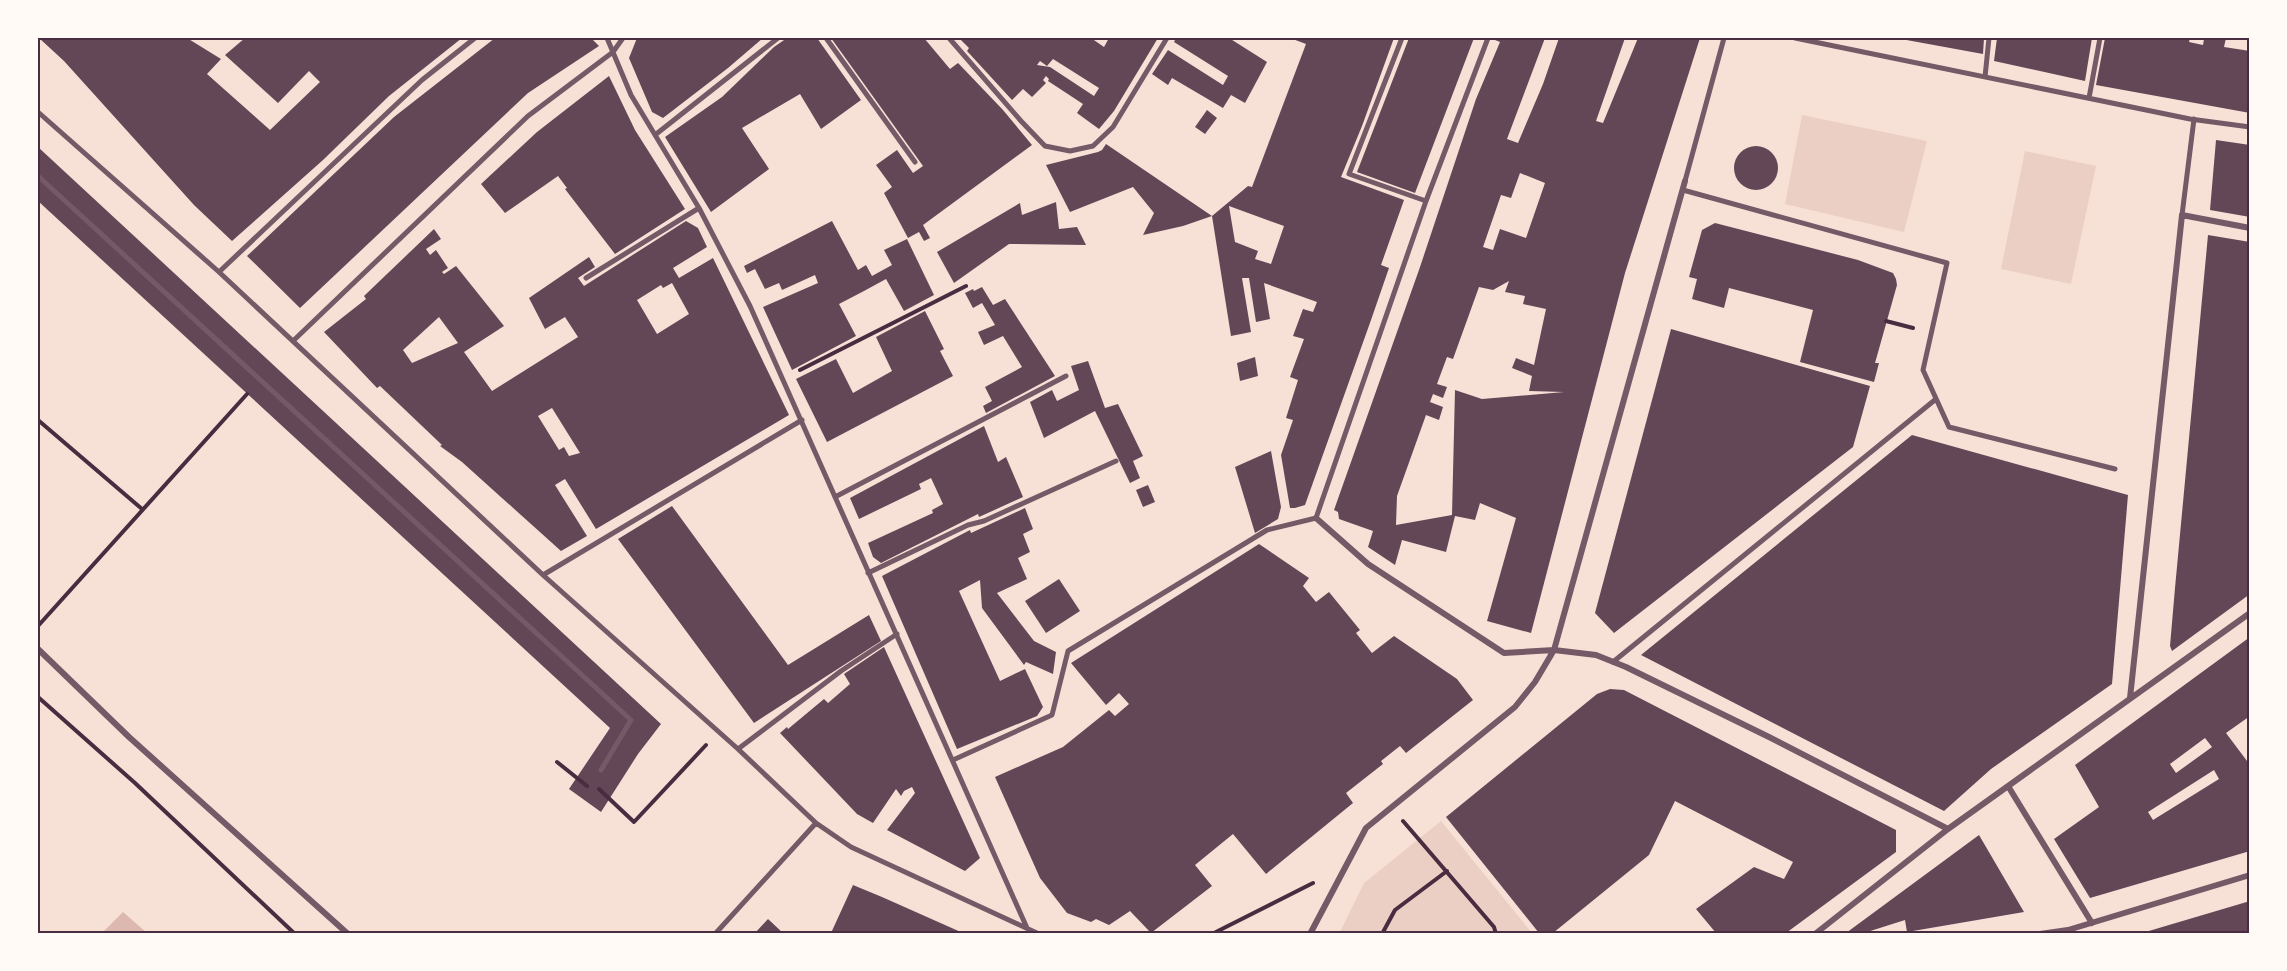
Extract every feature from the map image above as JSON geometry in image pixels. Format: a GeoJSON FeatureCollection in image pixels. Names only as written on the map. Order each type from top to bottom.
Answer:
{"type":"FeatureCollection","features":[{"type":"Feature","properties":{"kind":"street"},"geometry":{"type":"LineString","coordinates":[[219,272],[422,80],[475,38]]}},
{"type":"Feature","properties":{"kind":"street"},"geometry":{"type":"LineString","coordinates":[[607,38],[631,95],[699,208],[750,306],[1027,928]]}},
{"type":"Feature","properties":{"kind":"street"},"geometry":{"type":"LineString","coordinates":[[293,341],[528,116],[613,52],[623,38]]}},
{"type":"Feature","properties":{"kind":"street"},"geometry":{"type":"LineString","coordinates":[[655,135],[778,38]]}},
{"type":"Feature","properties":{"kind":"street"},"geometry":{"type":"LineString","coordinates":[[826,38],[915,162]]}},
{"type":"Feature","properties":{"kind":"street"},"geometry":{"type":"LineString","coordinates":[[949,38],[1020,122],[1045,146],[1070,151],[1093,146],[1113,127],[1167,38]]}},
{"type":"Feature","properties":{"kind":"street"},"geometry":{"type":"LineString","coordinates":[[1402,38],[1349,174],[1426,201]]}},
{"type":"Feature","properties":{"kind":"street"},"geometry":{"type":"LineString","coordinates":[[1316,518],[1426,201],[1488,38]]}},
{"type":"Feature","properties":{"kind":"street"},"geometry":{"type":"LineString","coordinates":[[1310,933],[1366,828],[1515,707],[1535,682],[1554,650],[1724,38]]}},
{"type":"Feature","properties":{"kind":"street"},"geometry":{"type":"LineString","coordinates":[[1795,38],[2194,119],[2250,127]]}},
{"type":"Feature","properties":{"kind":"street"},"geometry":{"type":"LineString","coordinates":[[1984,77],[1989,38]]}},
{"type":"Feature","properties":{"kind":"street"},"geometry":{"type":"LineString","coordinates":[[2089,98],[2100,38]]}},
{"type":"Feature","properties":{"kind":"street"},"geometry":{"type":"LineString","coordinates":[[417,73],[422,80]]}},
{"type":"Feature","properties":{"kind":"street"},"geometry":{"type":"LineString","coordinates":[[38,112],[219,272],[543,575],[738,749],[816,824],[851,847],[1039,933]]}},
{"type":"Feature","properties":{"kind":"street"},"geometry":{"type":"LineString","coordinates":[[2130,698],[2194,119]]}},
{"type":"Feature","properties":{"kind":"street"},"geometry":{"type":"LineString","coordinates":[[38,176],[631,720],[601,770]]}},
{"type":"Feature","properties":{"kind":"street"},"geometry":{"type":"LineString","coordinates":[[1683,190],[1947,263],[1923,370],[1949,427],[2115,470]]}},
{"type":"Feature","properties":{"kind":"street"},"geometry":{"type":"LineString","coordinates":[[586,278],[699,208]]}},
{"type":"Feature","properties":{"kind":"street"},"geometry":{"type":"LineString","coordinates":[[2182,215],[2250,228]]}},
{"type":"Feature","properties":{"kind":"street"},"geometry":{"type":"LineString","coordinates":[[835,497],[1066,376]]}},
{"type":"Feature","properties":{"kind":"street"},"geometry":{"type":"LineString","coordinates":[[1613,662],[1936,399]]}},
{"type":"Feature","properties":{"kind":"street"},"geometry":{"type":"LineString","coordinates":[[543,575],[802,420]]}},
{"type":"Feature","properties":{"kind":"street"},"geometry":{"type":"LineString","coordinates":[[868,573],[968,525],[984,521],[1116,461]]}},
{"type":"Feature","properties":{"kind":"street"},"geometry":{"type":"LineString","coordinates":[[1316,518],[1368,564],[1504,653],[1554,650],[1596,655],[1818,761],[1948,829]]}},
{"type":"Feature","properties":{"kind":"street"},"geometry":{"type":"LineString","coordinates":[[952,760],[1052,715],[1068,651],[1267,531],[1316,518]]}},
{"type":"Feature","properties":{"kind":"street"},"geometry":{"type":"LineString","coordinates":[[1815,933],[1948,829],[2250,614]]}},
{"type":"Feature","properties":{"kind":"street"},"geometry":{"type":"LineString","coordinates":[[738,749],[841,671],[897,634]]}},
{"type":"Feature","properties":{"kind":"street"},"geometry":{"type":"LineString","coordinates":[[38,649],[129,737],[348,933]]}},
{"type":"Feature","properties":{"kind":"street"},"geometry":{"type":"LineString","coordinates":[[2008,786],[2092,923]]}},
{"type":"Feature","properties":{"kind":"street"},"geometry":{"type":"LineString","coordinates":[[715,933],[816,824]]}},
{"type":"Feature","properties":{"kind":"street"},"geometry":{"type":"LineString","coordinates":[[2040,933],[2067,932],[2250,875]]}},
{"type":"Feature","properties":{"kind":"path"},"geometry":{"type":"LineString","coordinates":[[784,379],[966,286]]}},
{"type":"Feature","properties":{"kind":"path"},"geometry":{"type":"LineString","coordinates":[[1886,321],[1932,333]]}},
{"type":"Feature","properties":{"kind":"path"},"geometry":{"type":"LineString","coordinates":[[38,626],[247,393]]}},
{"type":"Feature","properties":{"kind":"path"},"geometry":{"type":"LineString","coordinates":[[38,420],[142,509]]}},
{"type":"Feature","properties":{"kind":"path"},"geometry":{"type":"LineString","coordinates":[[38,697],[135,783],[295,933]]}},
{"type":"Feature","properties":{"kind":"path"},"geometry":{"type":"LineString","coordinates":[[599,789],[634,822],[719,732]]}},
{"type":"Feature","properties":{"kind":"path"},"geometry":{"type":"LineString","coordinates":[[1391,808],[1447,871],[1494,927],[1496,933]]}},
{"type":"Feature","properties":{"kind":"path"},"geometry":{"type":"LineString","coordinates":[[1212,933],[1292,895],[1347,864]]}},
{"type":"Feature","properties":{"kind":"path"},"geometry":{"type":"LineString","coordinates":[[1382,933],[1395,910],[1447,871]]}},
{"type":"Feature","properties":{"kind":"shaded area"},"geometry":{"type":"Polygon","coordinates":[[[1802,115],[1927,141],[1904,232],[1785,204],[1802,115]]]}},
{"type":"Feature","properties":{"kind":"shaded area"},"geometry":{"type":"Polygon","coordinates":[[[2025,151],[2096,166],[2071,284],[2001,269],[2025,151]]]}},
{"type":"Feature","properties":{"kind":"shaded area"},"geometry":{"type":"Polygon","coordinates":[[[1441,821],[1532,933],[1339,934],[1364,883],[1441,821]]]}},
{"type":"Feature","properties":{"kind":"shaded area"},"geometry":{"type":"Polygon","coordinates":[[[123,912],[147,933],[102,933],[123,912]]]}},
{"type":"Feature","properties":{"kind":"building"},"geometry":{"type":"Polygon","coordinates":[[[39,38],[187,38],[221,59],[207,74],[270,130],[320,82],[309,71],[278,103],[225,55],[245,38],[462,38],[389,96],[323,160],[232,241],[194,205],[64,61],[39,38]]]}},
{"type":"Feature","properties":{"kind":"building"},"geometry":{"type":"Polygon","coordinates":[[[495,38],[591,38],[599,46],[528,93],[300,308],[247,256],[394,117],[495,38]]]}},
{"type":"Feature","properties":{"kind":"building"},"geometry":{"type":"Polygon","coordinates":[[[637,38],[763,38],[663,118],[652,112],[629,58],[637,38]]]}},
{"type":"Feature","properties":{"kind":"building"},"geometry":{"type":"Polygon","coordinates":[[[787,38],[817,38],[861,100],[821,129],[800,94],[742,128],[769,169],[711,212],[665,137],[722,97],[774,47],[787,38]]]}},
{"type":"Feature","properties":{"kind":"building"},"geometry":{"type":"Polygon","coordinates":[[[831,38],[924,38],[950,69],[958,63],[1003,110],[1032,145],[923,225],[930,238],[924,241],[919,232],[908,238],[884,193],[892,187],[876,165],[897,150],[913,173],[923,166],[831,38]]]}},
{"type":"Feature","properties":{"kind":"building"},"geometry":{"type":"Polygon","coordinates":[[[959,38],[1091,38],[1104,47],[1109,38],[1158,38],[1114,111],[1099,129],[1077,113],[1083,104],[1048,81],[1046,76],[1043,80],[1046,83],[1032,97],[1023,89],[1012,100],[967,51],[969,48],[959,38]],[[1053,59],[1047,66],[1040,61],[1037,65],[1050,67],[1094,96],[1099,88],[1053,59]]]}},
{"type":"Feature","properties":{"kind":"building"},"geometry":{"type":"Polygon","coordinates":[[[1176,38],[1229,38],[1267,62],[1245,103],[1231,95],[1223,108],[1172,78],[1168,85],[1152,74],[1168,50],[1223,85],[1228,76],[1174,42],[1176,38]]]}},
{"type":"Feature","properties":{"kind":"building"},"geometry":{"type":"Polygon","coordinates":[[[1290,38],[1394,38],[1341,177],[1404,200],[1381,265],[1389,268],[1305,505],[1290,508],[1281,455],[1293,420],[1286,418],[1298,380],[1290,377],[1304,339],[1293,336],[1303,309],[1313,312],[1317,302],[1264,283],[1270,319],[1256,322],[1249,278],[1242,278],[1251,332],[1231,336],[1212,216],[1248,186],[1252,187],[1306,44],[1290,38]],[[1229,206],[1235,242],[1258,251],[1255,259],[1271,264],[1284,226],[1229,206]]]}},
{"type":"Feature","properties":{"kind":"building"},"geometry":{"type":"Polygon","coordinates":[[[1409,38],[1474,38],[1415,193],[1357,172],[1409,38]]]}},
{"type":"Feature","properties":{"kind":"building"},"geometry":{"type":"Polygon","coordinates":[[[1490,38],[1545,38],[1507,139],[1518,143],[1543,84],[1559,38],[1625,38],[1596,121],[1603,123],[1638,38],[1700,38],[1625,273],[1531,633],[1487,621],[1516,518],[1480,503],[1475,520],[1455,516],[1446,552],[1402,540],[1395,565],[1368,547],[1373,531],[1339,519],[1338,512],[1334,510],[1420,267],[1476,99],[1500,42],[1490,38]],[[1520,173],[1511,198],[1501,195],[1483,247],[1493,250],[1500,229],[1526,238],[1545,183],[1520,173]],[[1509,281],[1493,290],[1479,287],[1453,359],[1447,357],[1437,384],[1447,387],[1443,398],[1433,394],[1430,402],[1443,407],[1439,420],[1426,415],[1397,496],[1396,525],[1452,515],[1455,390],[1482,399],[1564,392],[1529,391],[1532,376],[1512,368],[1516,358],[1534,365],[1546,309],[1523,304],[1525,296],[1505,292],[1509,281]]]}},
{"type":"Feature","properties":{"kind":"building"},"geometry":{"type":"Polygon","coordinates":[[[1984,38],[1983,54],[1901,39],[1984,38]]]}},
{"type":"Feature","properties":{"kind":"building"},"geometry":{"type":"Polygon","coordinates":[[[1997,38],[2092,38],[2085,81],[1994,61],[1997,38]]]}},
{"type":"Feature","properties":{"kind":"building"},"geometry":{"type":"Polygon","coordinates":[[[2105,38],[2190,38],[2189,42],[2203,45],[2204,39],[2226,38],[2224,47],[2250,51],[2250,113],[2096,85],[2105,38]]]}},
{"type":"Feature","properties":{"kind":"building"},"geometry":{"type":"Polygon","coordinates":[[[609,76],[635,130],[685,209],[615,254],[565,189],[567,188],[558,176],[505,213],[481,184],[537,132],[609,76]]]}},
{"type":"Feature","properties":{"kind":"building"},"geometry":{"type":"Polygon","coordinates":[[[1207,110],[1217,118],[1205,134],[1195,127],[1207,110]]]}},
{"type":"Feature","properties":{"kind":"building"},"geometry":{"type":"Polygon","coordinates":[[[2216,140],[2250,145],[2250,217],[2210,210],[2216,140]]]}},
{"type":"Feature","properties":{"kind":"building"},"geometry":{"type":"Polygon","coordinates":[[[1106,144],[1212,216],[1183,226],[1143,235],[1154,213],[1133,187],[1070,212],[1046,165],[1098,152],[1106,144]]]}},
{"type":"Feature","properties":{"kind":"building"},"geometry":{"type":"Polygon","coordinates":[[[1756,146],[1765,147],[1772,152],[1777,159],[1777,177],[1772,184],[1765,189],[1756,190],[1747,189],[1740,184],[1735,177],[1734,168],[1735,159],[1740,152],[1747,147],[1756,146]]]}},
{"type":"Feature","properties":{"kind":"building"},"geometry":{"type":"Polygon","coordinates":[[[38,147],[661,724],[638,754],[601,812],[569,789],[610,728],[38,201],[38,147]]]}},
{"type":"Feature","properties":{"kind":"building"},"geometry":{"type":"Polygon","coordinates":[[[1056,202],[1059,229],[1077,227],[1086,245],[1009,244],[954,283],[937,252],[1020,203],[1022,215],[1056,202]]]}},
{"type":"Feature","properties":{"kind":"building"},"geometry":{"type":"Polygon","coordinates":[[[686,221],[698,228],[707,247],[673,268],[679,278],[713,258],[789,415],[596,529],[565,479],[555,485],[587,536],[561,551],[462,462],[440,446],[442,445],[380,386],[377,388],[324,332],[366,299],[364,296],[434,229],[441,239],[426,249],[430,255],[436,250],[448,268],[442,272],[444,274],[456,266],[504,326],[464,352],[492,391],[578,337],[565,317],[545,329],[529,298],[589,257],[595,267],[578,278],[584,286],[686,221]],[[672,283],[663,288],[661,285],[637,300],[657,334],[689,314],[672,283]],[[439,317],[403,350],[412,363],[458,343],[439,317]],[[552,408],[538,416],[559,450],[564,447],[569,456],[580,453],[552,408]]]}},
{"type":"Feature","properties":{"kind":"building"},"geometry":{"type":"Polygon","coordinates":[[[832,221],[858,270],[866,265],[872,276],[892,265],[884,250],[907,239],[934,295],[904,311],[886,279],[839,304],[856,336],[792,370],[763,307],[818,283],[815,275],[782,290],[779,283],[765,289],[755,269],[747,273],[744,266],[832,221]]]}},
{"type":"Feature","properties":{"kind":"building"},"geometry":{"type":"Polygon","coordinates":[[[1715,223],[1858,260],[1893,273],[1897,285],[1875,363],[1879,363],[1874,382],[1800,362],[1813,310],[1729,288],[1724,308],[1692,299],[1697,279],[1689,277],[1702,230],[1715,223]]]}},
{"type":"Feature","properties":{"kind":"building"},"geometry":{"type":"Polygon","coordinates":[[[2208,235],[2250,242],[2250,594],[2172,651],[2170,646],[2175,588],[2208,235]]]}},
{"type":"Feature","properties":{"kind":"building"},"geometry":{"type":"Polygon","coordinates":[[[982,287],[993,305],[1005,299],[1055,376],[986,413],[983,406],[992,401],[985,387],[1022,367],[1003,336],[984,345],[978,332],[995,325],[982,303],[973,308],[965,293],[982,287]]]}},
{"type":"Feature","properties":{"kind":"building"},"geometry":{"type":"Polygon","coordinates":[[[925,311],[944,349],[940,351],[953,376],[827,442],[796,379],[836,359],[853,393],[892,371],[876,337],[925,311]]]}},
{"type":"Feature","properties":{"kind":"building"},"geometry":{"type":"Polygon","coordinates":[[[1671,329],[1870,386],[1853,447],[1614,633],[1595,613],[1671,329]]]}},
{"type":"Feature","properties":{"kind":"building"},"geometry":{"type":"Polygon","coordinates":[[[1255,357],[1258,376],[1240,381],[1237,363],[1255,357]]]}},
{"type":"Feature","properties":{"kind":"building"},"geometry":{"type":"Polygon","coordinates":[[[1088,361],[1105,408],[1118,404],[1143,456],[1133,461],[1140,478],[1130,483],[1095,411],[1044,438],[1030,402],[1052,390],[1057,401],[1079,390],[1071,366],[1088,361]]]}},
{"type":"Feature","properties":{"kind":"building"},"geometry":{"type":"Polygon","coordinates":[[[984,426],[998,462],[1006,457],[1023,497],[979,517],[978,514],[881,563],[873,557],[868,543],[933,513],[932,510],[943,504],[931,478],[919,484],[921,489],[859,519],[850,498],[984,426]]]}},
{"type":"Feature","properties":{"kind":"building"},"geometry":{"type":"Polygon","coordinates":[[[1912,435],[2128,495],[2112,684],[1991,769],[1944,811],[1641,655],[1912,435]]]}},
{"type":"Feature","properties":{"kind":"building"},"geometry":{"type":"Polygon","coordinates":[[[1271,451],[1281,507],[1278,519],[1255,533],[1235,467],[1271,451]]]}},
{"type":"Feature","properties":{"kind":"building"},"geometry":{"type":"Polygon","coordinates":[[[1148,485],[1155,502],[1143,507],[1136,490],[1148,485]]]}},
{"type":"Feature","properties":{"kind":"building"},"geometry":{"type":"Polygon","coordinates":[[[672,506],[788,665],[869,615],[881,641],[754,723],[618,539],[672,506]]]}},
{"type":"Feature","properties":{"kind":"building"},"geometry":{"type":"Polygon","coordinates":[[[1025,508],[1033,529],[1023,534],[1030,552],[1018,558],[1027,579],[997,593],[1034,641],[1056,652],[1053,674],[1026,662],[1024,665],[982,608],[980,580],[959,591],[1000,681],[1025,669],[1043,707],[1037,716],[957,749],[882,576],[970,530],[971,533],[1025,508]]]}},
{"type":"Feature","properties":{"kind":"building"},"geometry":{"type":"Polygon","coordinates":[[[1259,544],[1309,578],[1303,586],[1316,602],[1329,592],[1360,630],[1356,633],[1372,653],[1394,636],[1457,679],[1473,700],[1406,753],[1400,746],[1381,761],[1383,764],[1346,793],[1353,803],[1266,874],[1233,834],[1195,865],[1212,886],[1151,933],[1130,911],[1109,925],[1096,919],[1091,922],[1067,913],[1040,878],[995,777],[1063,747],[1109,710],[1115,716],[1129,704],[1119,693],[1106,705],[1071,663],[1259,544]]]}},
{"type":"Feature","properties":{"kind":"building"},"geometry":{"type":"Polygon","coordinates":[[[1059,579],[1080,611],[1046,633],[1025,601],[1059,579]]]}},
{"type":"Feature","properties":{"kind":"building"},"geometry":{"type":"Polygon","coordinates":[[[2250,637],[2250,716],[2226,733],[2250,765],[2250,851],[2090,898],[2054,839],[2099,807],[2075,765],[2250,637]],[[2205,738],[2170,764],[2176,773],[2212,747],[2205,738]],[[2214,770],[2148,812],[2153,820],[2219,779],[2214,770]]]}},
{"type":"Feature","properties":{"kind":"building"},"geometry":{"type":"Polygon","coordinates":[[[884,647],[980,858],[965,871],[887,830],[915,793],[912,787],[904,791],[901,796],[896,789],[873,823],[857,814],[780,733],[824,699],[828,703],[850,684],[844,674],[884,647]]]}},
{"type":"Feature","properties":{"kind":"building"},"geometry":{"type":"Polygon","coordinates":[[[1610,689],[1624,690],[1896,830],[1896,852],[1786,933],[1716,933],[1696,909],[1754,867],[1784,879],[1793,862],[1675,801],[1649,855],[1553,933],[1539,933],[1446,817],[1597,694],[1610,689]]]}},
{"type":"Feature","properties":{"kind":"building"},"geometry":{"type":"Polygon","coordinates":[[[1979,835],[2024,912],[1907,932],[1905,920],[1864,933],[1846,933],[1979,835]]]}},
{"type":"Feature","properties":{"kind":"building"},"geometry":{"type":"Polygon","coordinates":[[[853,885],[882,897],[963,933],[831,933],[853,885]]]}},
{"type":"Feature","properties":{"kind":"building"},"geometry":{"type":"Polygon","coordinates":[[[2250,901],[2250,933],[2142,933],[2250,901]]]}},
{"type":"Feature","properties":{"kind":"building"},"geometry":{"type":"Polygon","coordinates":[[[768,919],[783,933],[755,933],[768,919]]]}}]}
